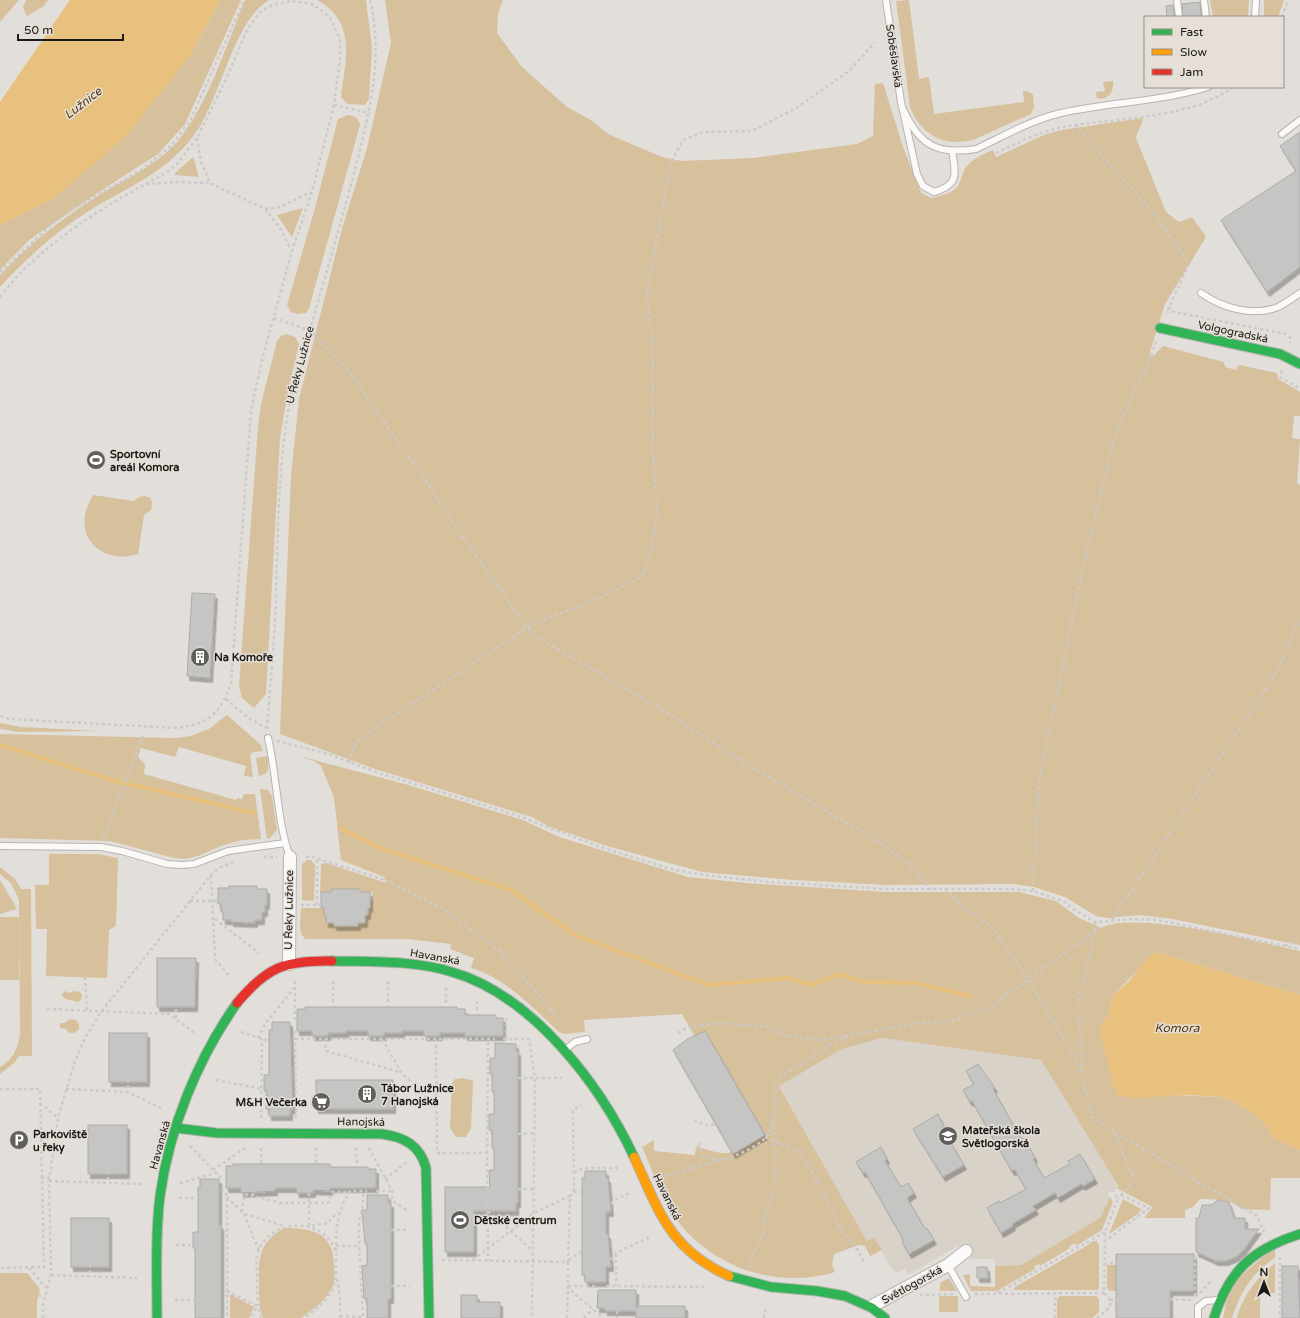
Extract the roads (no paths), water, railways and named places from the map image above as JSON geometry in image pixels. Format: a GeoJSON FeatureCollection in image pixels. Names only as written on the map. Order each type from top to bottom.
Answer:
{"type":"FeatureCollection","features":[{"type":"Feature","properties":{"kind":"street","name":"Volgogradská"},"geometry":{"type":"LineString","coordinates":[[1160,328],[1280,354],[1300,364]]}},
{"type":"Feature","properties":{"kind":"street","name":"U Řeky Lužnice"},"geometry":{"type":"LineString","coordinates":[[286,857],[289,964]]}},
{"type":"Feature","properties":{"kind":"street","name":"Havanská"},"geometry":{"type":"LineString","coordinates":[[157,1318],[160,1207],[167,1155],[176,1128],[193,1084],[212,1045],[233,1009],[252,984],[264,974],[289,964],[422,964],[454,971],[482,982],[539,1022],[563,1051],[620,1130],[664,1222],[677,1240],[693,1256],[716,1270],[740,1280],[770,1287],[840,1294],[852,1297],[872,1306]]}},
{"type":"Feature","properties":{"kind":"street","name":"Hanojská"},"geometry":{"type":"LineString","coordinates":[[176,1128],[217,1133],[391,1135],[415,1145],[420,1151],[426,1168],[429,1318]]}},
{"type":"Feature","properties":{"kind":"street"},"geometry":{"type":"LineString","coordinates":[[1214,1318],[1219,1299],[1227,1283],[1244,1262],[1270,1245],[1300,1234]]}},
{"type":"Feature","properties":{"kind":"street","name":"Světlogorská"},"geometry":{"type":"LineString","coordinates":[[885,1318],[872,1306],[948,1265],[966,1251]]}},
{"type":"Feature","properties":{"kind":"lane","name":"Soběslavská"},"geometry":{"type":"LineString","coordinates":[[886,0],[904,111]]}},
{"type":"Feature","properties":{"kind":"lane"},"geometry":{"type":"LineString","coordinates":[[1177,0],[1179,16]]}},
{"type":"Feature","properties":{"kind":"lane"},"geometry":{"type":"LineString","coordinates":[[1204,0],[1206,16]]}},
{"type":"Feature","properties":{"kind":"lane"},"geometry":{"type":"LineString","coordinates":[[1255,16],[1256,0]]}},
{"type":"Feature","properties":{"kind":"lane"},"geometry":{"type":"LineString","coordinates":[[904,111],[912,128],[923,140],[933,146],[952,152],[976,149],[1043,118],[1061,113],[1184,95],[1205,88]]}},
{"type":"Feature","properties":{"kind":"lane"},"geometry":{"type":"LineString","coordinates":[[904,111],[917,174],[924,186],[934,192],[946,189],[953,181],[955,171],[952,152]]}},
{"type":"Feature","properties":{"kind":"lane"},"geometry":{"type":"LineString","coordinates":[[1282,134],[1300,120]]}},
{"type":"Feature","properties":{"kind":"lane"},"geometry":{"type":"LineString","coordinates":[[1201,293],[1211,300],[1249,311],[1265,311],[1280,306],[1300,293]]}},
{"type":"Feature","properties":{"kind":"lane"},"geometry":{"type":"LineString","coordinates":[[268,738],[276,781],[286,857]]}},
{"type":"Feature","properties":{"kind":"lane"},"geometry":{"type":"LineString","coordinates":[[0,846],[101,847],[122,851],[167,864],[182,865],[194,864],[228,851],[285,843]]}},
{"type":"Feature","properties":{"kind":"lane"},"geometry":{"type":"LineString","coordinates":[[563,1051],[575,1042],[587,1039]]}},
{"type":"Feature","properties":{"kind":"lane"},"geometry":{"type":"LineString","coordinates":[[948,1265],[969,1295]]}},
{"type":"Feature","properties":{"kind":"lane"},"geometry":{"type":"LineString","coordinates":[[1198,1318],[1198,1307],[1206,1301],[1219,1299]]}},
{"type":"Feature","properties":{"kind":"water","name":"Lužnice"},"geometry":{"type":"Polygon","coordinates":[[[70,0],[220,0],[191,55],[125,137],[54,198],[0,225],[0,102],[70,0]]]}},
{"type":"Feature","properties":{"kind":"water","name":"Komora"},"geometry":{"type":"Polygon","coordinates":[[[1156,952],[1300,995],[1300,1150],[1275,1139],[1264,1123],[1247,1109],[1223,1097],[1188,1095],[1132,1098],[1116,1095],[1099,1029],[1108,1015],[1113,995],[1129,981],[1145,961],[1156,952]]]}},
{"type":"Feature","properties":{"kind":"waterway"},"geometry":{"type":"LineString","coordinates":[[0,745],[115,781],[254,813]]}},
{"type":"Feature","properties":{"kind":"waterway"},"geometry":{"type":"LineString","coordinates":[[340,828],[383,849],[511,890],[575,935],[708,985],[788,978],[812,985],[838,974],[864,982],[916,983],[971,996]]}},
{"type":"Feature","properties":{"kind":"place","name":"Sportovní areál Komora"},"geometry":{"type":"Point","coordinates":[96,460]}},
{"type":"Feature","properties":{"kind":"place","name":"Na Komoře"},"geometry":{"type":"Point","coordinates":[200,657]}},
{"type":"Feature","properties":{"kind":"place","name":"Tábor Lužnice 7 Hanojská"},"geometry":{"type":"Point","coordinates":[367,1094]}},
{"type":"Feature","properties":{"kind":"place","name":"M&H Večerka"},"geometry":{"type":"Point","coordinates":[321,1102]}},
{"type":"Feature","properties":{"kind":"place","name":"Mateřská škola Světlogorská"},"geometry":{"type":"Point","coordinates":[948,1136]}},
{"type":"Feature","properties":{"kind":"place","name":"Parkoviště u řeky"},"geometry":{"type":"Point","coordinates":[19,1140]}},
{"type":"Feature","properties":{"kind":"place","name":"Dětské centrum"},"geometry":{"type":"Point","coordinates":[460,1220]}}]}
